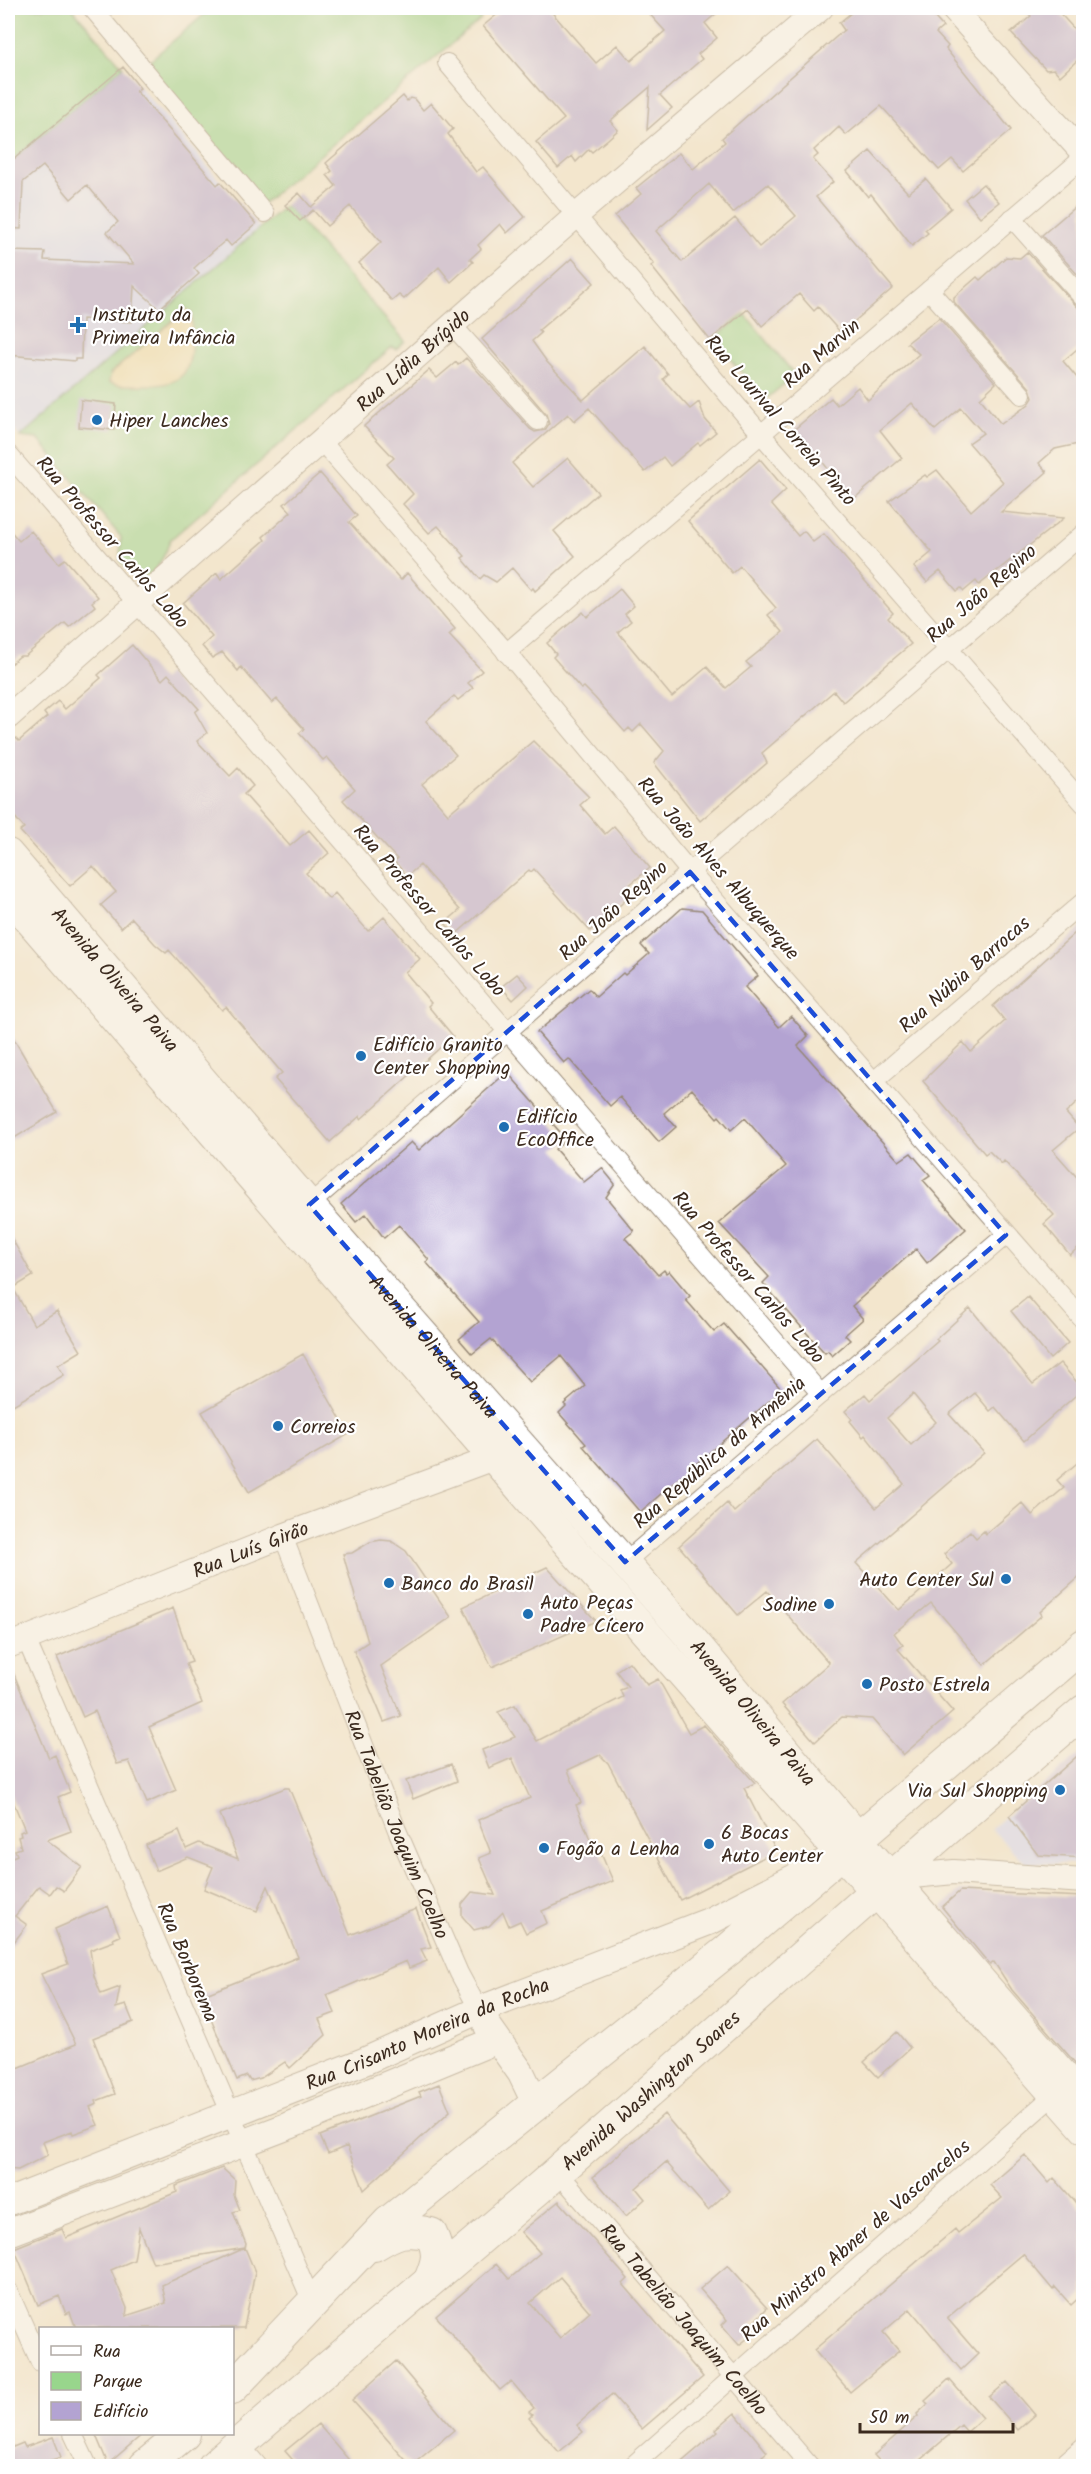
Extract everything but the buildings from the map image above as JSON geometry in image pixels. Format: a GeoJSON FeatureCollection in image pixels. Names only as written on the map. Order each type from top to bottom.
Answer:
{"type":"FeatureCollection","features":[{"type":"Feature","properties":{"kind":"highway"},"geometry":{"type":"LineString","coordinates":[[234,2386],[389,2222],[535,2102],[728,1950],[1083,1645]]}},
{"type":"Feature","properties":{"kind":"highway","name":"Avenida Washington Soares"},"geometry":{"type":"LineString","coordinates":[[214,2466],[248,2455],[430,2280],[558,2172],[1083,1711]]}},
{"type":"Feature","properties":{"kind":"highway"},"geometry":{"type":"LineString","coordinates":[[357,2255],[393,2233],[409,2229],[431,2234],[439,2250],[438,2262],[430,2280]]}},
{"type":"Feature","properties":{"kind":"highway"},"geometry":{"type":"LineString","coordinates":[[146,2466],[182,2435]]}},
{"type":"Feature","properties":{"kind":"main road","name":"Avenida Oliveira Paiva"},"geometry":{"type":"LineString","coordinates":[[8,854],[309,1205],[625,1562],[850,1846]]}},
{"type":"Feature","properties":{"kind":"main road","name":"Avenida Oliveira Paiva"},"geometry":{"type":"LineString","coordinates":[[8,895],[496,1457],[576,1553],[850,1846]]}},
{"type":"Feature","properties":{"kind":"main road"},"geometry":{"type":"LineString","coordinates":[[850,1846],[1083,2130]]}},
{"type":"Feature","properties":{"kind":"main road","name":"Rua Crisanto Moreira da Rocha"},"geometry":{"type":"LineString","coordinates":[[8,2202],[230,2116],[364,2061],[479,2010],[710,1921],[850,1846]]}},
{"type":"Feature","properties":{"kind":"main road"},"geometry":{"type":"LineString","coordinates":[[884,1886],[1083,2097]]}},
{"type":"Feature","properties":{"kind":"main road","name":"Rua Tabelião Joaquim Coelho"},"geometry":{"type":"LineString","coordinates":[[479,2010],[496,2040],[521,2073],[535,2102]]}},
{"type":"Feature","properties":{"kind":"main road","name":"Rua Crisanto Moreira da Rocha"},"geometry":{"type":"LineString","coordinates":[[8,2233],[242,2144],[496,2040]]}},
{"type":"Feature","properties":{"kind":"street"},"geometry":{"type":"LineString","coordinates":[[92,8],[265,213]]}},
{"type":"Feature","properties":{"kind":"street","name":"Rua Lídia Brígido"},"geometry":{"type":"LineString","coordinates":[[8,717],[138,605],[577,216],[821,8]]}},
{"type":"Feature","properties":{"kind":"street"},"geometry":{"type":"LineString","coordinates":[[952,8],[1083,156]]}},
{"type":"Feature","properties":{"kind":"street","name":"Rua Lourival Correia Pìnto"},"geometry":{"type":"LineString","coordinates":[[447,63],[762,434],[1083,804]]}},
{"type":"Feature","properties":{"kind":"street","name":"Rua Marvin"},"geometry":{"type":"LineString","coordinates":[[506,653],[1083,156]]}},
{"type":"Feature","properties":{"kind":"street"},"geometry":{"type":"LineString","coordinates":[[1012,218],[1083,299]]}},
{"type":"Feature","properties":{"kind":"street"},"geometry":{"type":"LineString","coordinates":[[929,290],[1022,395]]}},
{"type":"Feature","properties":{"kind":"street"},"geometry":{"type":"LineString","coordinates":[[453,326],[538,422]]}},
{"type":"Feature","properties":{"kind":"street","name":"Rua João Alves Albuquerque"},"geometry":{"type":"LineString","coordinates":[[322,442],[506,653],[690,872],[875,1080],[1006,1235],[1083,1321]]}},
{"type":"Feature","properties":{"kind":"street","name":"Rua Professor Carlos Lobo"},"geometry":{"type":"LineString","coordinates":[[8,454],[507,1035],[821,1394]]}},
{"type":"Feature","properties":{"kind":"street","name":"Rua João Regino"},"geometry":{"type":"LineString","coordinates":[[309,1205],[1083,533]]}},
{"type":"Feature","properties":{"kind":"street","name":"Rua Núbia Barrocas"},"geometry":{"type":"LineString","coordinates":[[875,1080],[1083,901]]}},
{"type":"Feature","properties":{"kind":"street","name":"Rua República da Armênia"},"geometry":{"type":"LineString","coordinates":[[625,1562],[1006,1235]]}},
{"type":"Feature","properties":{"kind":"street","name":"Rua Luís Girão"},"geometry":{"type":"LineString","coordinates":[[17,1642],[283,1536],[496,1457]]}},
{"type":"Feature","properties":{"kind":"street","name":"Rua Tabelião Joaquim Coelho"},"geometry":{"type":"LineString","coordinates":[[283,1536],[393,1819],[459,1973],[479,2010]]}},
{"type":"Feature","properties":{"kind":"street","name":"Rua Borborema"},"geometry":{"type":"LineString","coordinates":[[17,1642],[312,2302]]}},
{"type":"Feature","properties":{"kind":"street"},"geometry":{"type":"LineString","coordinates":[[884,1886],[954,1872],[1083,1881]]}},
{"type":"Feature","properties":{"kind":"street","name":"Rua Ministro Abner de Vasconcelos"},"geometry":{"type":"LineString","coordinates":[[632,2466],[1054,2096]]}},
{"type":"Feature","properties":{"kind":"street","name":"Rua Tabelião Joaquim Coelho"},"geometry":{"type":"LineString","coordinates":[[558,2172],[810,2466]]}},
{"type":"Feature","properties":{"kind":"street"},"geometry":{"type":"LineString","coordinates":[[8,2290],[39,2360]]}},
{"type":"Feature","properties":{"kind":"street"},"geometry":{"type":"LineString","coordinates":[[74,2435],[88,2466]]}},
{"type":"Feature","properties":{"kind":"street"},"geometry":{"type":"LineString","coordinates":[[1060,2466],[1083,2446]]}},
{"type":"Feature","properties":{"kind":"highlighted area"},"geometry":{"type":"Polygon","coordinates":[[[690,872],[1006,1235],[625,1562],[309,1205],[690,872]]]}},
{"type":"Feature","properties":{"kind":"shaded area","name":"Instituto da Primeira Infância"},"geometry":{"type":"Polygon","coordinates":[[[123,67],[260,228],[20,437],[8,423],[8,164],[123,67]]]}},
{"type":"Feature","properties":{"kind":"shaded area","name":"Via Sul Shopping"},"geometry":{"type":"Polygon","coordinates":[[[1083,1751],[1083,1864],[1025,1863],[991,1829],[1083,1751]]]}},
{"type":"Feature","properties":{"kind":"green space"},"geometry":{"type":"Polygon","coordinates":[[[8,8],[72,8],[123,67],[8,164],[8,8]]]}},
{"type":"Feature","properties":{"kind":"green space"},"geometry":{"type":"Polygon","coordinates":[[[212,8],[471,8],[481,19],[260,206],[142,67],[212,8]]]}},
{"type":"Feature","properties":{"kind":"green space"},"geometry":{"type":"Polygon","coordinates":[[[286,205],[405,341],[396,349],[392,347],[170,540],[158,565],[142,578],[135,579],[120,561],[121,537],[38,439],[20,437],[286,205]],[[187,309],[111,373],[188,362],[192,313],[187,309]]]}},
{"type":"Feature","properties":{"kind":"green space"},"geometry":{"type":"Polygon","coordinates":[[[745,314],[795,375],[765,400],[713,339],[745,314]]]}},
{"type":"Feature","properties":{"kind":"sand"},"geometry":{"type":"Polygon","coordinates":[[[187,309],[192,313],[191,354],[183,374],[163,384],[117,385],[109,382],[111,373],[187,309]]]}},
{"type":"Feature","properties":{"kind":"place","name":"Instituto da Primeira Infância"},"geometry":{"type":"Point","coordinates":[78,325]}},
{"type":"Feature","properties":{"kind":"place","name":"Hiper Lanches"},"geometry":{"type":"Point","coordinates":[97,420]}},
{"type":"Feature","properties":{"kind":"place","name":"Edifício Granito Center Shopping"},"geometry":{"type":"Point","coordinates":[361,1056]}},
{"type":"Feature","properties":{"kind":"place","name":"Edifício EcoOffice"},"geometry":{"type":"Point","coordinates":[504,1127]}},
{"type":"Feature","properties":{"kind":"place","name":"Correios"},"geometry":{"type":"Point","coordinates":[278,1426]}},
{"type":"Feature","properties":{"kind":"place","name":"Auto Center Sul"},"geometry":{"type":"Point","coordinates":[1006,1579]}},
{"type":"Feature","properties":{"kind":"place","name":"Banco do Brasil"},"geometry":{"type":"Point","coordinates":[389,1583]}},
{"type":"Feature","properties":{"kind":"place","name":"Sodine"},"geometry":{"type":"Point","coordinates":[829,1604]}},
{"type":"Feature","properties":{"kind":"place","name":"Auto Peças Padre Cícero"},"geometry":{"type":"Point","coordinates":[528,1614]}},
{"type":"Feature","properties":{"kind":"place","name":"Posto Estrela"},"geometry":{"type":"Point","coordinates":[867,1684]}},
{"type":"Feature","properties":{"kind":"place","name":"Via Sul Shopping"},"geometry":{"type":"Point","coordinates":[1060,1790]}},
{"type":"Feature","properties":{"kind":"place","name":"6 Bocas Auto Center"},"geometry":{"type":"Point","coordinates":[709,1844]}},
{"type":"Feature","properties":{"kind":"place","name":"Fogão a Lenha"},"geometry":{"type":"Point","coordinates":[544,1848]}}]}
